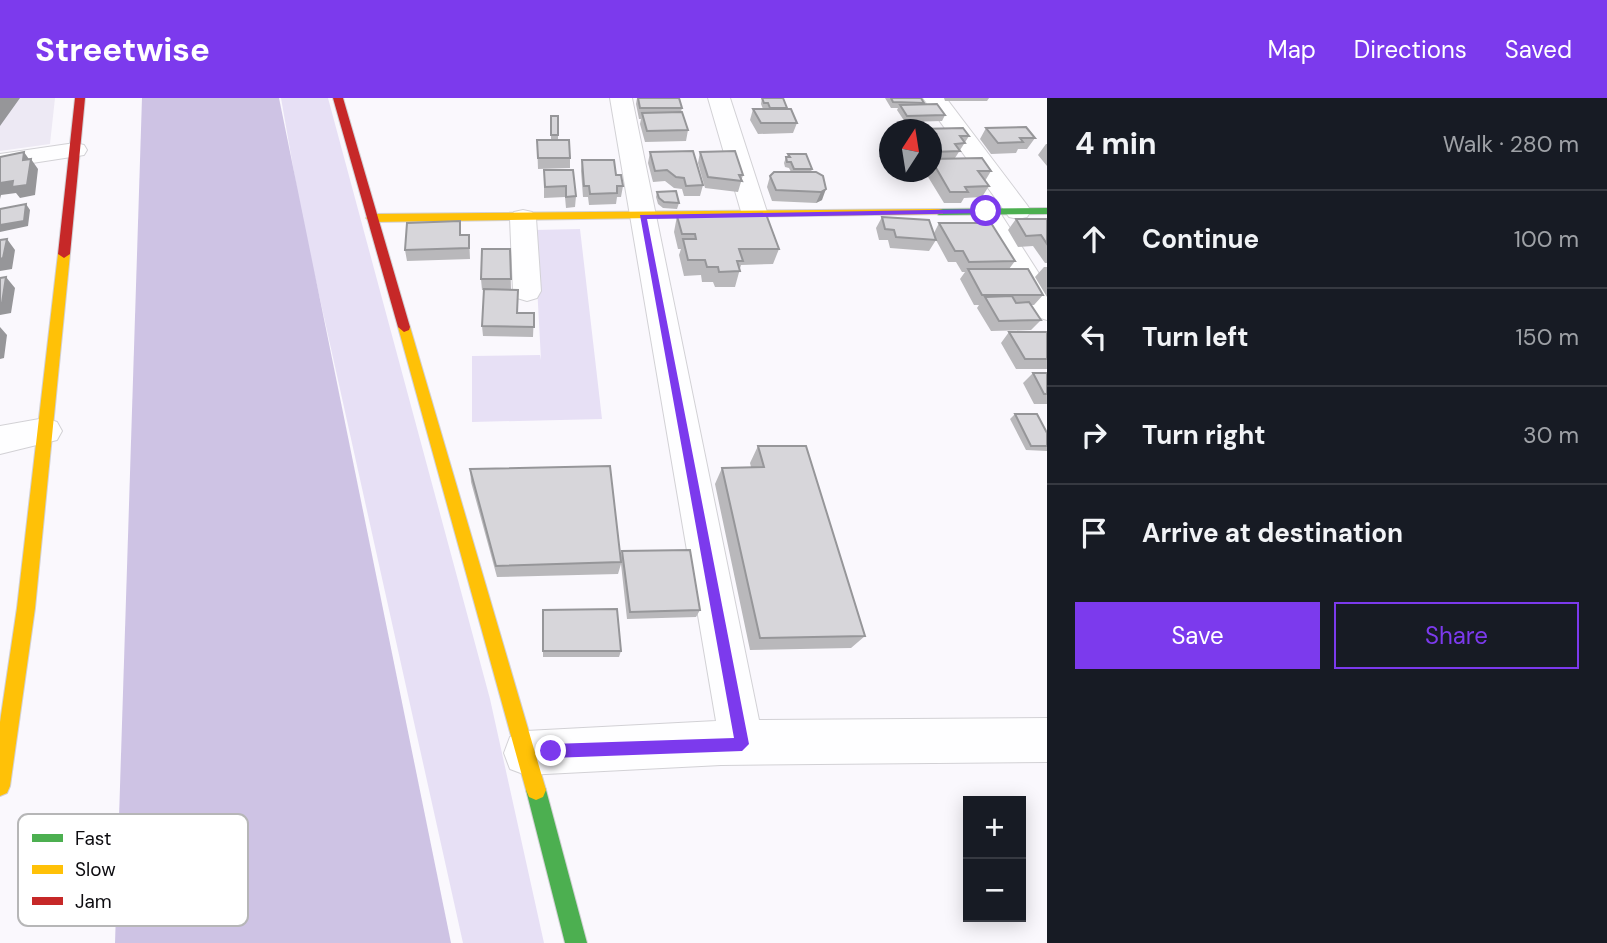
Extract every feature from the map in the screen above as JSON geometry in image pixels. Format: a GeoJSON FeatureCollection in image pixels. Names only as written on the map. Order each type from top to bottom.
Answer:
{"type":"FeatureCollection","features":[{"type":"Feature","properties":{"kind":"street"},"geometry":{"type":"LineString","coordinates":[[0,786],[26,608],[80,98]]}},
{"type":"Feature","properties":{"kind":"street"},"geometry":{"type":"LineString","coordinates":[[338,98],[526,753],[576,943]]}},
{"type":"Feature","properties":{"kind":"street"},"geometry":{"type":"LineString","coordinates":[[621,98],[742,744]]}},
{"type":"Feature","properties":{"kind":"street"},"geometry":{"type":"LineString","coordinates":[[719,98],[755,215]]}},
{"type":"Feature","properties":{"kind":"street"},"geometry":{"type":"LineString","coordinates":[[934,98],[1018,211]]}},
{"type":"Feature","properties":{"kind":"street"},"geometry":{"type":"LineString","coordinates":[[0,161],[75,150]]}},
{"type":"Feature","properties":{"kind":"street"},"geometry":{"type":"LineString","coordinates":[[986,211],[1047,310]]}},
{"type":"Feature","properties":{"kind":"street"},"geometry":{"type":"LineString","coordinates":[[372,218],[1047,211]]}},
{"type":"Feature","properties":{"kind":"street"},"geometry":{"type":"LineString","coordinates":[[523,218],[527,291]]}},
{"type":"Feature","properties":{"kind":"street"},"geometry":{"type":"LineString","coordinates":[[0,440],[45,431]]}},
{"type":"Feature","properties":{"kind":"street"},"geometry":{"type":"LineString","coordinates":[[526,753],[570,749],[742,744],[1047,740]]}},
{"type":"Feature","properties":{"kind":"shaded area"},"geometry":{"type":"Polygon","coordinates":[[[0,98],[55,98],[50,144],[0,151],[0,98]]]}},
{"type":"Feature","properties":{"kind":"shaded area"},"geometry":{"type":"Polygon","coordinates":[[[142,98],[279,98],[451,943],[115,943],[116,926],[248,926],[248,814],[119,814],[142,98]]]}},
{"type":"Feature","properties":{"kind":"shaded area"},"geometry":{"type":"Polygon","coordinates":[[[281,98],[328,98],[490,699],[544,943],[463,943],[302,218],[281,98]]]}},
{"type":"Feature","properties":{"kind":"shaded area"},"geometry":{"type":"Polygon","coordinates":[[[580,229],[602,419],[472,422],[472,356],[540,355],[541,360],[534,230],[580,229]]]}},
{"type":"Feature","properties":{"kind":"building"},"geometry":{"type":"Polygon","coordinates":[[[638,98],[679,98],[682,108],[640,108],[638,98]]]}},
{"type":"Feature","properties":{"kind":"building"},"geometry":{"type":"Polygon","coordinates":[[[762,98],[783,98],[787,108],[770,108],[762,98]]]}},
{"type":"Feature","properties":{"kind":"building"},"geometry":{"type":"Polygon","coordinates":[[[891,98],[921,98],[924,103],[893,102],[891,98]]]}},
{"type":"Feature","properties":{"kind":"building"},"geometry":{"type":"Polygon","coordinates":[[[937,104],[945,115],[907,116],[900,105],[937,104]]]}},
{"type":"Feature","properties":{"kind":"building"},"geometry":{"type":"Polygon","coordinates":[[[753,109],[791,109],[797,123],[761,123],[753,109]]]}},
{"type":"Feature","properties":{"kind":"building"},"geometry":{"type":"Polygon","coordinates":[[[682,112],[688,130],[647,131],[642,113],[682,112]]]}},
{"type":"Feature","properties":{"kind":"building"},"geometry":{"type":"Polygon","coordinates":[[[551,116],[558,116],[558,135],[551,135],[551,116]]]}},
{"type":"Feature","properties":{"kind":"building"},"geometry":{"type":"Polygon","coordinates":[[[1026,127],[1035,138],[1020,138],[1023,142],[998,143],[986,128],[1026,127]]]}},
{"type":"Feature","properties":{"kind":"building"},"geometry":{"type":"Polygon","coordinates":[[[942,128],[963,128],[969,136],[960,136],[965,143],[955,144],[960,151],[942,152],[942,128]]]}},
{"type":"Feature","properties":{"kind":"building"},"geometry":{"type":"Polygon","coordinates":[[[537,140],[569,140],[570,158],[538,158],[537,140]]]}},
{"type":"Feature","properties":{"kind":"building"},"geometry":{"type":"Polygon","coordinates":[[[693,151],[703,185],[686,186],[684,178],[676,177],[667,170],[655,171],[650,152],[693,151]]]}},
{"type":"Feature","properties":{"kind":"building"},"geometry":{"type":"Polygon","coordinates":[[[735,151],[743,175],[739,175],[742,181],[708,177],[700,152],[735,151]]]}},
{"type":"Feature","properties":{"kind":"building"},"geometry":{"type":"Polygon","coordinates":[[[24,152],[23,160],[31,159],[27,185],[12,187],[13,181],[0,183],[0,157],[24,152]]]}},
{"type":"Feature","properties":{"kind":"building"},"geometry":{"type":"Polygon","coordinates":[[[788,154],[806,154],[812,169],[794,169],[791,162],[787,162],[786,157],[790,157],[788,154]]]}},
{"type":"Feature","properties":{"kind":"building"},"geometry":{"type":"Polygon","coordinates":[[[982,158],[991,171],[978,171],[989,186],[965,187],[968,192],[950,192],[942,178],[942,159],[982,158]]]}},
{"type":"Feature","properties":{"kind":"building"},"geometry":{"type":"Polygon","coordinates":[[[582,160],[614,160],[616,175],[621,175],[623,186],[617,186],[617,193],[590,194],[589,186],[584,186],[582,160]]]}},
{"type":"Feature","properties":{"kind":"building"},"geometry":{"type":"Polygon","coordinates":[[[544,170],[573,170],[576,196],[566,197],[566,186],[545,187],[544,170]]]}},
{"type":"Feature","properties":{"kind":"building"},"geometry":{"type":"Polygon","coordinates":[[[774,172],[816,172],[823,176],[826,189],[821,192],[776,190],[770,176],[774,172]]]}},
{"type":"Feature","properties":{"kind":"building"},"geometry":{"type":"Polygon","coordinates":[[[676,191],[679,203],[664,202],[657,192],[676,191]]]}},
{"type":"Feature","properties":{"kind":"building"},"geometry":{"type":"Polygon","coordinates":[[[26,204],[24,221],[0,225],[0,209],[26,204]]]}},
{"type":"Feature","properties":{"kind":"building"},"geometry":{"type":"Polygon","coordinates":[[[766,214],[779,249],[739,249],[743,261],[737,261],[740,271],[719,272],[718,267],[707,267],[705,260],[688,260],[683,239],[696,239],[695,234],[682,234],[677,216],[766,214]]]}},
{"type":"Feature","properties":{"kind":"building"},"geometry":{"type":"Polygon","coordinates":[[[882,217],[929,220],[936,240],[896,237],[894,230],[885,229],[882,217]]]}},
{"type":"Feature","properties":{"kind":"building"},"geometry":{"type":"Polygon","coordinates":[[[1016,219],[1047,219],[1047,244],[1041,235],[1026,236],[1016,219]]]}},
{"type":"Feature","properties":{"kind":"building"},"geometry":{"type":"Polygon","coordinates":[[[460,221],[460,235],[469,235],[469,248],[405,250],[407,223],[460,221]]]}},
{"type":"Feature","properties":{"kind":"building"},"geometry":{"type":"Polygon","coordinates":[[[939,223],[991,223],[1015,261],[969,262],[963,251],[955,251],[939,223]]]}},
{"type":"Feature","properties":{"kind":"building"},"geometry":{"type":"Polygon","coordinates":[[[7,239],[3,258],[0,259],[0,240],[7,239]]]}},
{"type":"Feature","properties":{"kind":"building"},"geometry":{"type":"Polygon","coordinates":[[[482,249],[510,249],[511,279],[481,279],[482,249]]]}},
{"type":"Feature","properties":{"kind":"building"},"geometry":{"type":"Polygon","coordinates":[[[968,269],[1028,269],[1043,295],[982,295],[968,269]]]}},
{"type":"Feature","properties":{"kind":"building"},"geometry":{"type":"Polygon","coordinates":[[[6,277],[2,303],[0,303],[0,278],[6,277]]]}},
{"type":"Feature","properties":{"kind":"building"},"geometry":{"type":"Polygon","coordinates":[[[484,289],[518,290],[517,313],[534,313],[534,327],[482,326],[484,289]]]}},
{"type":"Feature","properties":{"kind":"building"},"geometry":{"type":"Polygon","coordinates":[[[1012,296],[1016,303],[1029,302],[1041,320],[999,321],[985,297],[1012,296]]]}},
{"type":"Feature","properties":{"kind":"building"},"geometry":{"type":"Polygon","coordinates":[[[1009,332],[1047,332],[1047,359],[1025,359],[1009,332]]]}},
{"type":"Feature","properties":{"kind":"building"},"geometry":{"type":"Polygon","coordinates":[[[1033,373],[1047,373],[1047,394],[1044,394],[1033,373]]]}},
{"type":"Feature","properties":{"kind":"building"},"geometry":{"type":"Polygon","coordinates":[[[1015,414],[1037,414],[1047,433],[1047,446],[1031,446],[1015,414]]]}},
{"type":"Feature","properties":{"kind":"building"},"geometry":{"type":"Polygon","coordinates":[[[758,446],[806,446],[865,636],[760,638],[722,468],[764,467],[758,446]]]}},
{"type":"Feature","properties":{"kind":"building"},"geometry":{"type":"Polygon","coordinates":[[[610,466],[621,562],[496,566],[470,469],[610,466]]]}},
{"type":"Feature","properties":{"kind":"building"},"geometry":{"type":"Polygon","coordinates":[[[690,550],[700,610],[630,612],[622,551],[690,550]]]}},
{"type":"Feature","properties":{"kind":"building"},"geometry":{"type":"Polygon","coordinates":[[[617,609],[621,651],[543,651],[543,610],[617,609]]]}},
{"type":"Feature","properties":{"kind":"traffic: fast"},"geometry":{"type":"LineString","coordinates":[[939,212],[1047,211]]}},
{"type":"Feature","properties":{"kind":"traffic: fast"},"geometry":{"type":"LineString","coordinates":[[536,790],[576,943]]}},
{"type":"Feature","properties":{"kind":"traffic: slow"},"geometry":{"type":"LineString","coordinates":[[372,218],[939,212]]}},
{"type":"Feature","properties":{"kind":"traffic: slow"},"geometry":{"type":"LineString","coordinates":[[0,786],[26,608],[64,254]]}},
{"type":"Feature","properties":{"kind":"traffic: slow"},"geometry":{"type":"LineString","coordinates":[[404,327],[536,790]]}},
{"type":"Feature","properties":{"kind":"traffic: jam"},"geometry":{"type":"LineString","coordinates":[[64,254],[80,98]]}},
{"type":"Feature","properties":{"kind":"traffic: jam"},"geometry":{"type":"LineString","coordinates":[[338,98],[404,327]]}},
{"type":"Feature","properties":{"kind":"route"},"geometry":{"type":"LineString","coordinates":[[551,751],[742,744],[643,217],[986,211]]}}]}
